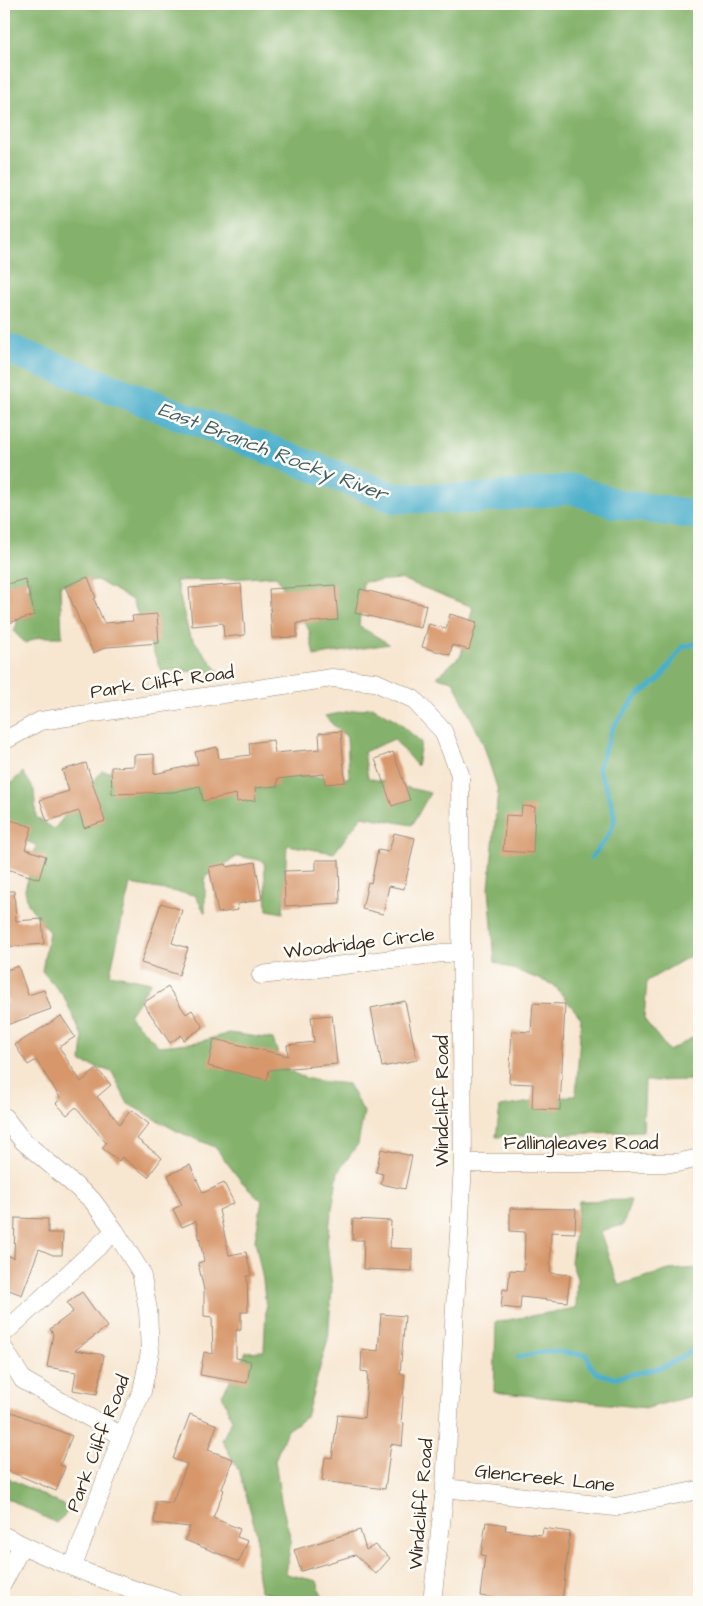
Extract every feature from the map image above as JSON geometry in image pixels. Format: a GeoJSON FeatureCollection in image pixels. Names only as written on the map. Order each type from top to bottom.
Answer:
{"type":"FeatureCollection","features":[{"type":"Feature","properties":{"kind":"street","name":"Park Cliff Road"},"geometry":{"type":"LineString","coordinates":[[4,741],[40,721],[332,678]]}},
{"type":"Feature","properties":{"kind":"street","name":"Windcliff Road"},"geometry":{"type":"LineString","coordinates":[[332,678],[375,682],[413,699],[443,731],[460,774],[463,1163],[445,1488],[432,1602]]}},
{"type":"Feature","properties":{"kind":"street","name":"Woodridge Circle"},"geometry":{"type":"LineString","coordinates":[[261,975],[442,953],[462,953]]}},
{"type":"Feature","properties":{"kind":"street","name":"Park Cliff Road"},"geometry":{"type":"LineString","coordinates":[[4,1117],[23,1141],[92,1200],[115,1231],[141,1272],[148,1310],[150,1352],[142,1391],[122,1436],[73,1566]]}},
{"type":"Feature","properties":{"kind":"street","name":"Fallingleaves Road"},"geometry":{"type":"LineString","coordinates":[[463,1163],[677,1163],[699,1158]]}},
{"type":"Feature","properties":{"kind":"street"},"geometry":{"type":"LineString","coordinates":[[4,1333],[115,1231]]}},
{"type":"Feature","properties":{"kind":"street"},"geometry":{"type":"LineString","coordinates":[[4,1349],[23,1380],[122,1436]]}},
{"type":"Feature","properties":{"kind":"street","name":"Glencreek Lane"},"geometry":{"type":"LineString","coordinates":[[445,1488],[615,1507],[699,1490]]}},
{"type":"Feature","properties":{"kind":"street"},"geometry":{"type":"LineString","coordinates":[[4,1536],[144,1594],[173,1602]]}},
{"type":"Feature","properties":{"kind":"street"},"geometry":{"type":"LineString","coordinates":[[4,1581],[22,1545]]}},
{"type":"Feature","properties":{"kind":"green space"},"geometry":{"type":"Polygon","coordinates":[[[4,4],[699,4],[699,951],[647,981],[644,1019],[669,1051],[699,1034],[699,1082],[696,1080],[645,1081],[643,1131],[496,1137],[500,1107],[576,1095],[581,1018],[554,985],[495,962],[489,889],[498,791],[483,743],[453,681],[437,677],[461,655],[473,607],[401,579],[363,582],[359,626],[389,644],[314,656],[309,630],[276,576],[176,581],[189,634],[220,673],[161,670],[132,600],[97,580],[60,585],[62,637],[39,637],[25,643],[14,632],[31,580],[4,590],[4,4]]]}},
{"type":"Feature","properties":{"kind":"green space"},"geometry":{"type":"Polygon","coordinates":[[[372,707],[396,720],[421,742],[417,766],[394,739],[364,752],[368,778],[430,793],[412,825],[362,816],[334,853],[287,845],[283,913],[267,910],[264,861],[238,856],[205,877],[205,913],[195,895],[130,884],[110,974],[151,982],[129,1016],[159,1046],[199,1042],[229,1033],[273,1039],[282,1066],[306,1078],[348,1084],[364,1112],[358,1144],[338,1172],[327,1241],[332,1287],[328,1339],[306,1417],[287,1430],[275,1460],[281,1501],[291,1540],[286,1574],[317,1581],[322,1596],[296,1600],[260,1591],[257,1569],[257,1535],[240,1473],[222,1440],[232,1420],[222,1395],[246,1352],[264,1351],[266,1308],[263,1280],[255,1240],[262,1201],[241,1181],[215,1147],[177,1131],[128,1104],[112,1072],[81,1062],[83,1038],[64,997],[42,971],[49,932],[28,904],[25,890],[36,845],[4,833],[4,790],[23,772],[34,790],[36,817],[54,829],[102,771],[163,778],[286,776],[349,778],[347,737],[325,716],[372,707]]]}},
{"type":"Feature","properties":{"kind":"green space"},"geometry":{"type":"Polygon","coordinates":[[[631,1200],[623,1225],[600,1231],[618,1285],[669,1270],[699,1268],[699,1394],[647,1408],[494,1392],[496,1322],[576,1308],[577,1278],[571,1262],[579,1201],[631,1200]]]}},
{"type":"Feature","properties":{"kind":"green space"},"geometry":{"type":"Polygon","coordinates":[[[4,1476],[71,1509],[56,1523],[4,1497],[4,1476]]]}},
{"type":"Feature","properties":{"kind":"building"},"geometry":{"type":"Polygon","coordinates":[[[88,577],[96,598],[94,599],[104,623],[133,621],[132,616],[157,614],[159,643],[107,647],[93,653],[65,586],[88,577]]]}},
{"type":"Feature","properties":{"kind":"building"},"geometry":{"type":"Polygon","coordinates":[[[25,579],[35,615],[9,623],[4,604],[4,585],[25,579]]]}},
{"type":"Feature","properties":{"kind":"building"},"geometry":{"type":"Polygon","coordinates":[[[241,584],[245,635],[224,637],[223,623],[192,626],[189,588],[241,584]]]}},
{"type":"Feature","properties":{"kind":"building"},"geometry":{"type":"Polygon","coordinates":[[[335,585],[338,620],[297,623],[297,637],[272,638],[269,589],[335,585]]]}},
{"type":"Feature","properties":{"kind":"building"},"geometry":{"type":"Polygon","coordinates":[[[360,589],[426,605],[421,628],[355,613],[360,589]]]}},
{"type":"Feature","properties":{"kind":"building"},"geometry":{"type":"Polygon","coordinates":[[[450,614],[477,622],[469,650],[452,645],[450,655],[422,647],[429,624],[446,629],[450,614]]]}},
{"type":"Feature","properties":{"kind":"building"},"geometry":{"type":"Polygon","coordinates":[[[341,731],[345,782],[325,784],[324,774],[277,779],[278,786],[255,788],[256,800],[237,802],[236,794],[203,801],[200,786],[174,792],[112,794],[111,767],[134,766],[134,755],[154,754],[154,774],[198,764],[195,752],[217,747],[219,759],[250,755],[249,743],[273,740],[275,753],[320,749],[319,733],[341,731]]]}},
{"type":"Feature","properties":{"kind":"building"},"geometry":{"type":"Polygon","coordinates":[[[393,752],[410,800],[392,806],[375,759],[393,752]]]}},
{"type":"Feature","properties":{"kind":"building"},"geometry":{"type":"Polygon","coordinates":[[[86,763],[105,821],[84,828],[79,811],[47,821],[40,800],[69,791],[62,770],[86,763]]]}},
{"type":"Feature","properties":{"kind":"building"},"geometry":{"type":"Polygon","coordinates":[[[522,806],[535,807],[533,853],[503,851],[506,815],[521,816],[522,806]]]}},
{"type":"Feature","properties":{"kind":"building"},"geometry":{"type":"Polygon","coordinates":[[[8,819],[32,827],[25,849],[46,856],[39,879],[4,868],[4,831],[8,819]]]}},
{"type":"Feature","properties":{"kind":"building"},"geometry":{"type":"Polygon","coordinates":[[[394,833],[415,838],[404,889],[389,886],[383,914],[362,909],[368,882],[371,883],[378,850],[389,852],[394,833]]]}},
{"type":"Feature","properties":{"kind":"building"},"geometry":{"type":"Polygon","coordinates":[[[316,860],[339,860],[340,903],[285,906],[284,871],[316,870],[316,860]]]}},
{"type":"Feature","properties":{"kind":"building"},"geometry":{"type":"Polygon","coordinates":[[[255,862],[262,899],[237,904],[238,910],[218,913],[209,867],[226,864],[227,867],[255,862]]]}},
{"type":"Feature","properties":{"kind":"building"},"geometry":{"type":"Polygon","coordinates":[[[4,891],[14,891],[16,921],[42,919],[44,944],[4,947],[4,891]]]}},
{"type":"Feature","properties":{"kind":"building"},"geometry":{"type":"Polygon","coordinates":[[[161,903],[182,910],[172,943],[188,948],[179,975],[141,963],[161,903]]]}},
{"type":"Feature","properties":{"kind":"building"},"geometry":{"type":"Polygon","coordinates":[[[18,966],[28,995],[44,990],[51,1009],[4,1026],[4,1005],[8,1003],[4,992],[4,971],[18,966]]]}},
{"type":"Feature","properties":{"kind":"building"},"geometry":{"type":"Polygon","coordinates":[[[168,987],[186,1014],[192,1010],[203,1027],[184,1040],[181,1035],[170,1043],[143,1003],[168,987]]]}},
{"type":"Feature","properties":{"kind":"building"},"geometry":{"type":"Polygon","coordinates":[[[405,1001],[417,1060],[382,1067],[371,1008],[405,1001]]]}},
{"type":"Feature","properties":{"kind":"building"},"geometry":{"type":"Polygon","coordinates":[[[533,1003],[565,1004],[560,1110],[532,1109],[533,1084],[509,1083],[512,1031],[531,1032],[533,1003]]]}},
{"type":"Feature","properties":{"kind":"building"},"geometry":{"type":"Polygon","coordinates":[[[332,1015],[337,1064],[269,1070],[267,1080],[208,1066],[214,1039],[288,1056],[287,1045],[314,1042],[311,1017],[332,1015]]]}},
{"type":"Feature","properties":{"kind":"building"},"geometry":{"type":"Polygon","coordinates":[[[61,1016],[75,1037],[59,1047],[81,1082],[97,1069],[111,1085],[97,1097],[120,1124],[131,1110],[149,1124],[137,1139],[162,1158],[148,1177],[122,1157],[119,1161],[102,1148],[106,1143],[76,1107],[67,1115],[56,1103],[61,1099],[36,1060],[28,1065],[15,1045],[61,1016]]]}},
{"type":"Feature","properties":{"kind":"building"},"geometry":{"type":"Polygon","coordinates":[[[381,1149],[412,1156],[405,1189],[381,1184],[383,1174],[376,1172],[381,1149]]]}},
{"type":"Feature","properties":{"kind":"building"},"geometry":{"type":"Polygon","coordinates":[[[190,1165],[203,1193],[224,1183],[234,1203],[219,1210],[229,1255],[246,1252],[251,1275],[247,1276],[248,1312],[241,1312],[241,1330],[236,1330],[236,1358],[251,1361],[247,1383],[200,1375],[204,1352],[213,1354],[212,1317],[204,1316],[204,1290],[198,1263],[204,1261],[196,1221],[182,1227],[173,1209],[182,1205],[168,1175],[190,1165]]]}},
{"type":"Feature","properties":{"kind":"building"},"geometry":{"type":"Polygon","coordinates":[[[510,1208],[576,1209],[575,1233],[551,1232],[550,1273],[570,1275],[567,1302],[521,1297],[520,1309],[501,1307],[503,1289],[508,1290],[510,1270],[524,1271],[525,1232],[510,1231],[510,1208]]]}},
{"type":"Feature","properties":{"kind":"building"},"geometry":{"type":"Polygon","coordinates":[[[15,1218],[48,1219],[48,1233],[63,1233],[62,1255],[53,1255],[39,1249],[22,1295],[4,1288],[4,1254],[14,1258],[15,1218]]]}},
{"type":"Feature","properties":{"kind":"building"},"geometry":{"type":"Polygon","coordinates":[[[353,1219],[391,1221],[390,1248],[412,1249],[412,1271],[363,1269],[364,1240],[352,1240],[353,1219]]]}},
{"type":"Feature","properties":{"kind":"building"},"geometry":{"type":"Polygon","coordinates":[[[82,1292],[107,1327],[75,1350],[104,1355],[97,1394],[73,1390],[76,1372],[47,1367],[53,1334],[50,1329],[73,1312],[67,1303],[82,1292]]]}},
{"type":"Feature","properties":{"kind":"building"},"geometry":{"type":"Polygon","coordinates":[[[381,1314],[405,1316],[400,1374],[405,1374],[401,1423],[404,1423],[402,1446],[391,1444],[385,1489],[322,1481],[325,1457],[332,1458],[338,1415],[364,1418],[368,1372],[361,1371],[362,1349],[378,1351],[381,1314]]]}},
{"type":"Feature","properties":{"kind":"building"},"geometry":{"type":"Polygon","coordinates":[[[12,1412],[72,1436],[60,1465],[65,1467],[56,1491],[4,1469],[4,1431],[12,1412]]]}},
{"type":"Feature","properties":{"kind":"building"},"geometry":{"type":"Polygon","coordinates":[[[190,1414],[217,1425],[208,1450],[233,1459],[213,1518],[240,1529],[237,1537],[248,1541],[239,1562],[185,1540],[190,1527],[154,1523],[156,1501],[172,1503],[187,1464],[173,1459],[190,1414]]]}},
{"type":"Feature","properties":{"kind":"building"},"geometry":{"type":"Polygon","coordinates":[[[486,1522],[506,1525],[505,1530],[542,1535],[543,1528],[570,1532],[562,1602],[525,1602],[480,1596],[485,1556],[481,1555],[486,1522]]]}},
{"type":"Feature","properties":{"kind":"building"},"geometry":{"type":"Polygon","coordinates":[[[360,1530],[366,1550],[375,1545],[390,1558],[376,1574],[355,1555],[301,1571],[294,1550],[360,1530]]]}},
{"type":"Feature","properties":{"kind":"waterway","name":"East Branch Rocky River"},"geometry":{"type":"LineString","coordinates":[[4,347],[394,498],[473,499],[572,489],[617,504],[699,515]]}},
{"type":"Feature","properties":{"kind":"waterway"},"geometry":{"type":"LineString","coordinates":[[591,858],[608,836],[614,822],[611,803],[598,769],[613,727],[636,697],[660,679],[682,647],[699,643]]}},
{"type":"Feature","properties":{"kind":"waterway"},"geometry":{"type":"LineString","coordinates":[[518,1357],[548,1351],[587,1355],[590,1365],[597,1373],[614,1378],[660,1368],[699,1346]]}}]}
